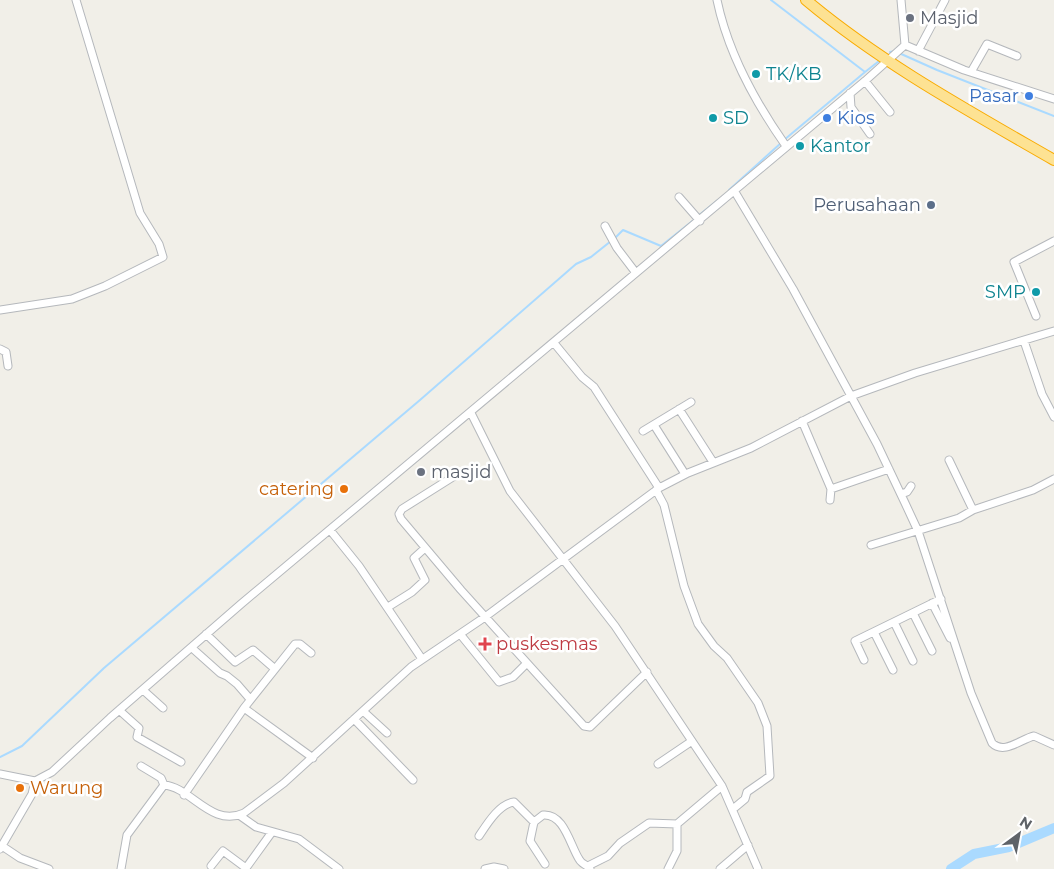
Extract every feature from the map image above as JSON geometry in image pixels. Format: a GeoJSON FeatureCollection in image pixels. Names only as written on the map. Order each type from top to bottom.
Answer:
{"type":"FeatureCollection","features":[{"type":"Feature","properties":{"kind":"highway"},"geometry":{"type":"LineString","coordinates":[[806,0],[842,30],[897,53],[1054,160]]}},
{"type":"Feature","properties":{"kind":"street"},"geometry":{"type":"LineString","coordinates":[[0,310],[72,299],[113,282],[163,257],[159,244],[140,213],[76,0]]}},
{"type":"Feature","properties":{"kind":"street"},"geometry":{"type":"LineString","coordinates":[[717,0],[734,55],[751,91],[785,145]]}},
{"type":"Feature","properties":{"kind":"street"},"geometry":{"type":"LineString","coordinates":[[897,53],[900,0]]}},
{"type":"Feature","properties":{"kind":"street"},"geometry":{"type":"LineString","coordinates":[[918,50],[945,0]]}},
{"type":"Feature","properties":{"kind":"street"},"geometry":{"type":"LineString","coordinates":[[971,72],[988,44],[1016,56]]}},
{"type":"Feature","properties":{"kind":"street"},"geometry":{"type":"LineString","coordinates":[[0,774],[35,781],[52,772],[206,634],[735,192],[785,145],[866,81],[897,53],[918,50],[971,72],[1054,99]]}},
{"type":"Feature","properties":{"kind":"street"},"geometry":{"type":"LineString","coordinates":[[866,81],[890,112]]}},
{"type":"Feature","properties":{"kind":"street"},"geometry":{"type":"LineString","coordinates":[[850,94],[851,107],[870,134]]}},
{"type":"Feature","properties":{"kind":"street"},"geometry":{"type":"LineString","coordinates":[[735,192],[794,289],[901,494],[918,531],[971,693],[992,744],[996,747],[1008,747],[1031,736],[1037,736],[1054,745]]}},
{"type":"Feature","properties":{"kind":"street"},"geometry":{"type":"LineString","coordinates":[[679,197],[700,221]]}},
{"type":"Feature","properties":{"kind":"street"},"geometry":{"type":"LineString","coordinates":[[605,226],[636,273]]}},
{"type":"Feature","properties":{"kind":"street"},"geometry":{"type":"LineString","coordinates":[[1036,316],[1014,262],[1054,241]]}},
{"type":"Feature","properties":{"kind":"street"},"geometry":{"type":"LineString","coordinates":[[239,815],[271,794],[422,659],[460,634],[658,489],[685,474],[751,448],[850,396],[914,373],[1054,331]]}},
{"type":"Feature","properties":{"kind":"street"},"geometry":{"type":"LineString","coordinates":[[1024,341],[1042,394],[1054,418]]}},
{"type":"Feature","properties":{"kind":"street"},"geometry":{"type":"LineString","coordinates":[[554,343],[582,377],[594,387],[658,489],[684,586],[698,624],[747,686],[758,703],[767,726],[770,776],[747,792],[745,799],[733,809]]}},
{"type":"Feature","properties":{"kind":"street"},"geometry":{"type":"LineString","coordinates":[[0,349],[6,352],[8,366]]}},
{"type":"Feature","properties":{"kind":"street"},"geometry":{"type":"LineString","coordinates":[[643,431],[691,402]]}},
{"type":"Feature","properties":{"kind":"street"},"geometry":{"type":"LineString","coordinates":[[679,409],[713,462]]}},
{"type":"Feature","properties":{"kind":"street"},"geometry":{"type":"LineString","coordinates":[[471,413],[510,491],[564,559],[647,672],[722,786],[758,869]]}},
{"type":"Feature","properties":{"kind":"street"},"geometry":{"type":"LineString","coordinates":[[802,421],[831,489],[830,500]]}},
{"type":"Feature","properties":{"kind":"street"},"geometry":{"type":"LineString","coordinates":[[654,425],[685,474]]}},
{"type":"Feature","properties":{"kind":"street"},"geometry":{"type":"LineString","coordinates":[[948,460],[973,510]]}},
{"type":"Feature","properties":{"kind":"street"},"geometry":{"type":"LineString","coordinates":[[831,489],[889,469]]}},
{"type":"Feature","properties":{"kind":"street"},"geometry":{"type":"LineString","coordinates":[[456,476],[399,512],[401,519],[484,616],[579,721],[588,728],[647,672]]}},
{"type":"Feature","properties":{"kind":"street"},"geometry":{"type":"LineString","coordinates":[[871,545],[959,518],[973,510],[1033,490],[1054,479]]}},
{"type":"Feature","properties":{"kind":"street"},"geometry":{"type":"LineString","coordinates":[[901,494],[907,492],[911,486]]}},
{"type":"Feature","properties":{"kind":"street"},"geometry":{"type":"LineString","coordinates":[[330,530],[359,566],[422,659]]}},
{"type":"Feature","properties":{"kind":"street"},"geometry":{"type":"LineString","coordinates":[[388,607],[412,592],[425,580],[414,558],[425,548]]}},
{"type":"Feature","properties":{"kind":"street"},"geometry":{"type":"LineString","coordinates":[[864,660],[854,642],[941,599]]}},
{"type":"Feature","properties":{"kind":"street"},"geometry":{"type":"LineString","coordinates":[[932,603],[950,639]]}},
{"type":"Feature","properties":{"kind":"street"},"geometry":{"type":"LineString","coordinates":[[913,613],[932,651]]}},
{"type":"Feature","properties":{"kind":"street"},"geometry":{"type":"LineString","coordinates":[[894,622],[913,661]]}},
{"type":"Feature","properties":{"kind":"street"},"geometry":{"type":"LineString","coordinates":[[874,632],[893,670]]}},
{"type":"Feature","properties":{"kind":"street"},"geometry":{"type":"LineString","coordinates":[[206,634],[235,662],[254,650],[275,669]]}},
{"type":"Feature","properties":{"kind":"street"},"geometry":{"type":"LineString","coordinates":[[460,634],[499,682],[513,677],[527,663]]}},
{"type":"Feature","properties":{"kind":"street"},"geometry":{"type":"LineString","coordinates":[[184,795],[250,699],[296,643],[310,653]]}},
{"type":"Feature","properties":{"kind":"street"},"geometry":{"type":"LineString","coordinates":[[192,648],[220,673],[237,684],[250,699]]}},
{"type":"Feature","properties":{"kind":"street"},"geometry":{"type":"LineString","coordinates":[[143,690],[163,708]]}},
{"type":"Feature","properties":{"kind":"street"},"geometry":{"type":"LineString","coordinates":[[244,708],[313,758]]}},
{"type":"Feature","properties":{"kind":"street"},"geometry":{"type":"LineString","coordinates":[[119,710],[138,726],[139,730],[136,735],[138,738],[181,762]]}},
{"type":"Feature","properties":{"kind":"street"},"geometry":{"type":"LineString","coordinates":[[363,711],[387,733]]}},
{"type":"Feature","properties":{"kind":"street"},"geometry":{"type":"LineString","coordinates":[[354,719],[413,780]]}},
{"type":"Feature","properties":{"kind":"street"},"geometry":{"type":"LineString","coordinates":[[658,764],[692,741]]}},
{"type":"Feature","properties":{"kind":"street"},"geometry":{"type":"LineString","coordinates":[[141,766],[161,778],[164,785]]}},
{"type":"Feature","properties":{"kind":"street"},"geometry":{"type":"LineString","coordinates":[[35,781],[32,794],[1,847],[20,858],[49,869]]}},
{"type":"Feature","properties":{"kind":"street"},"geometry":{"type":"LineString","coordinates":[[164,785],[170,786],[213,812],[239,815],[250,824],[299,839],[339,869]]}},
{"type":"Feature","properties":{"kind":"street"},"geometry":{"type":"LineString","coordinates":[[121,869],[127,835],[164,785]]}},
{"type":"Feature","properties":{"kind":"street"},"geometry":{"type":"LineString","coordinates":[[544,864],[530,841],[534,822],[543,815],[555,817],[562,826],[580,861],[589,867],[608,856],[620,843],[649,823],[677,824],[722,786]]}},
{"type":"Feature","properties":{"kind":"street"},"geometry":{"type":"LineString","coordinates":[[479,836],[495,814],[511,802],[518,805],[534,822]]}},
{"type":"Feature","properties":{"kind":"street"},"geometry":{"type":"LineString","coordinates":[[668,869],[677,850],[677,824]]}},
{"type":"Feature","properties":{"kind":"street"},"geometry":{"type":"LineString","coordinates":[[211,866],[224,851],[246,868],[272,832]]}},
{"type":"Feature","properties":{"kind":"street"},"geometry":{"type":"LineString","coordinates":[[720,869],[748,845]]}},
{"type":"Feature","properties":{"kind":"street"},"geometry":{"type":"LineString","coordinates":[[485,869],[494,867],[504,869]]}},
{"type":"Feature","properties":{"kind":"waterway"},"geometry":{"type":"LineString","coordinates":[[771,0],[865,72],[879,61]]}},
{"type":"Feature","properties":{"kind":"waterway"},"geometry":{"type":"LineString","coordinates":[[890,52],[895,51]]}},
{"type":"Feature","properties":{"kind":"waterway"},"geometry":{"type":"LineString","coordinates":[[899,53],[1054,116]]}},
{"type":"Feature","properties":{"kind":"waterway"},"geometry":{"type":"LineString","coordinates":[[784,140],[865,72]]}},
{"type":"Feature","properties":{"kind":"waterway"},"geometry":{"type":"LineString","coordinates":[[729,190],[781,143]]}},
{"type":"Feature","properties":{"kind":"waterway"},"geometry":{"type":"LineString","coordinates":[[698,216],[718,200]]}},
{"type":"Feature","properties":{"kind":"waterway"},"geometry":{"type":"LineString","coordinates":[[615,238],[623,230],[661,246],[695,219]]}},
{"type":"Feature","properties":{"kind":"waterway"},"geometry":{"type":"LineString","coordinates":[[0,757],[22,746],[104,668],[420,400],[576,264],[591,257],[611,241]]}},
{"type":"Feature","properties":{"kind":"waterway"},"geometry":{"type":"LineString","coordinates":[[951,869],[974,854],[1009,847],[1054,828]]}},
{"type":"Feature","properties":{"kind":"place","name":"Masjid"},"geometry":{"type":"Point","coordinates":[910,18]}},
{"type":"Feature","properties":{"kind":"place","name":"TK/KB"},"geometry":{"type":"Point","coordinates":[756,74]}},
{"type":"Feature","properties":{"kind":"place","name":"Pasar"},"geometry":{"type":"Point","coordinates":[1029,96]}},
{"type":"Feature","properties":{"kind":"place","name":"SD"},"geometry":{"type":"Point","coordinates":[713,118]}},
{"type":"Feature","properties":{"kind":"place","name":"Kios"},"geometry":{"type":"Point","coordinates":[827,118]}},
{"type":"Feature","properties":{"kind":"place","name":"Kantor"},"geometry":{"type":"Point","coordinates":[800,146]}},
{"type":"Feature","properties":{"kind":"place","name":"Perusahaan"},"geometry":{"type":"Point","coordinates":[931,205]}},
{"type":"Feature","properties":{"kind":"place","name":"SMP"},"geometry":{"type":"Point","coordinates":[1036,292]}},
{"type":"Feature","properties":{"kind":"place","name":"masjid"},"geometry":{"type":"Point","coordinates":[421,472]}},
{"type":"Feature","properties":{"kind":"place","name":"catering"},"geometry":{"type":"Point","coordinates":[344,489]}},
{"type":"Feature","properties":{"kind":"place","name":"puskesmas"},"geometry":{"type":"Point","coordinates":[485,644]}},
{"type":"Feature","properties":{"kind":"place","name":"Warung"},"geometry":{"type":"Point","coordinates":[20,788]}}]}
